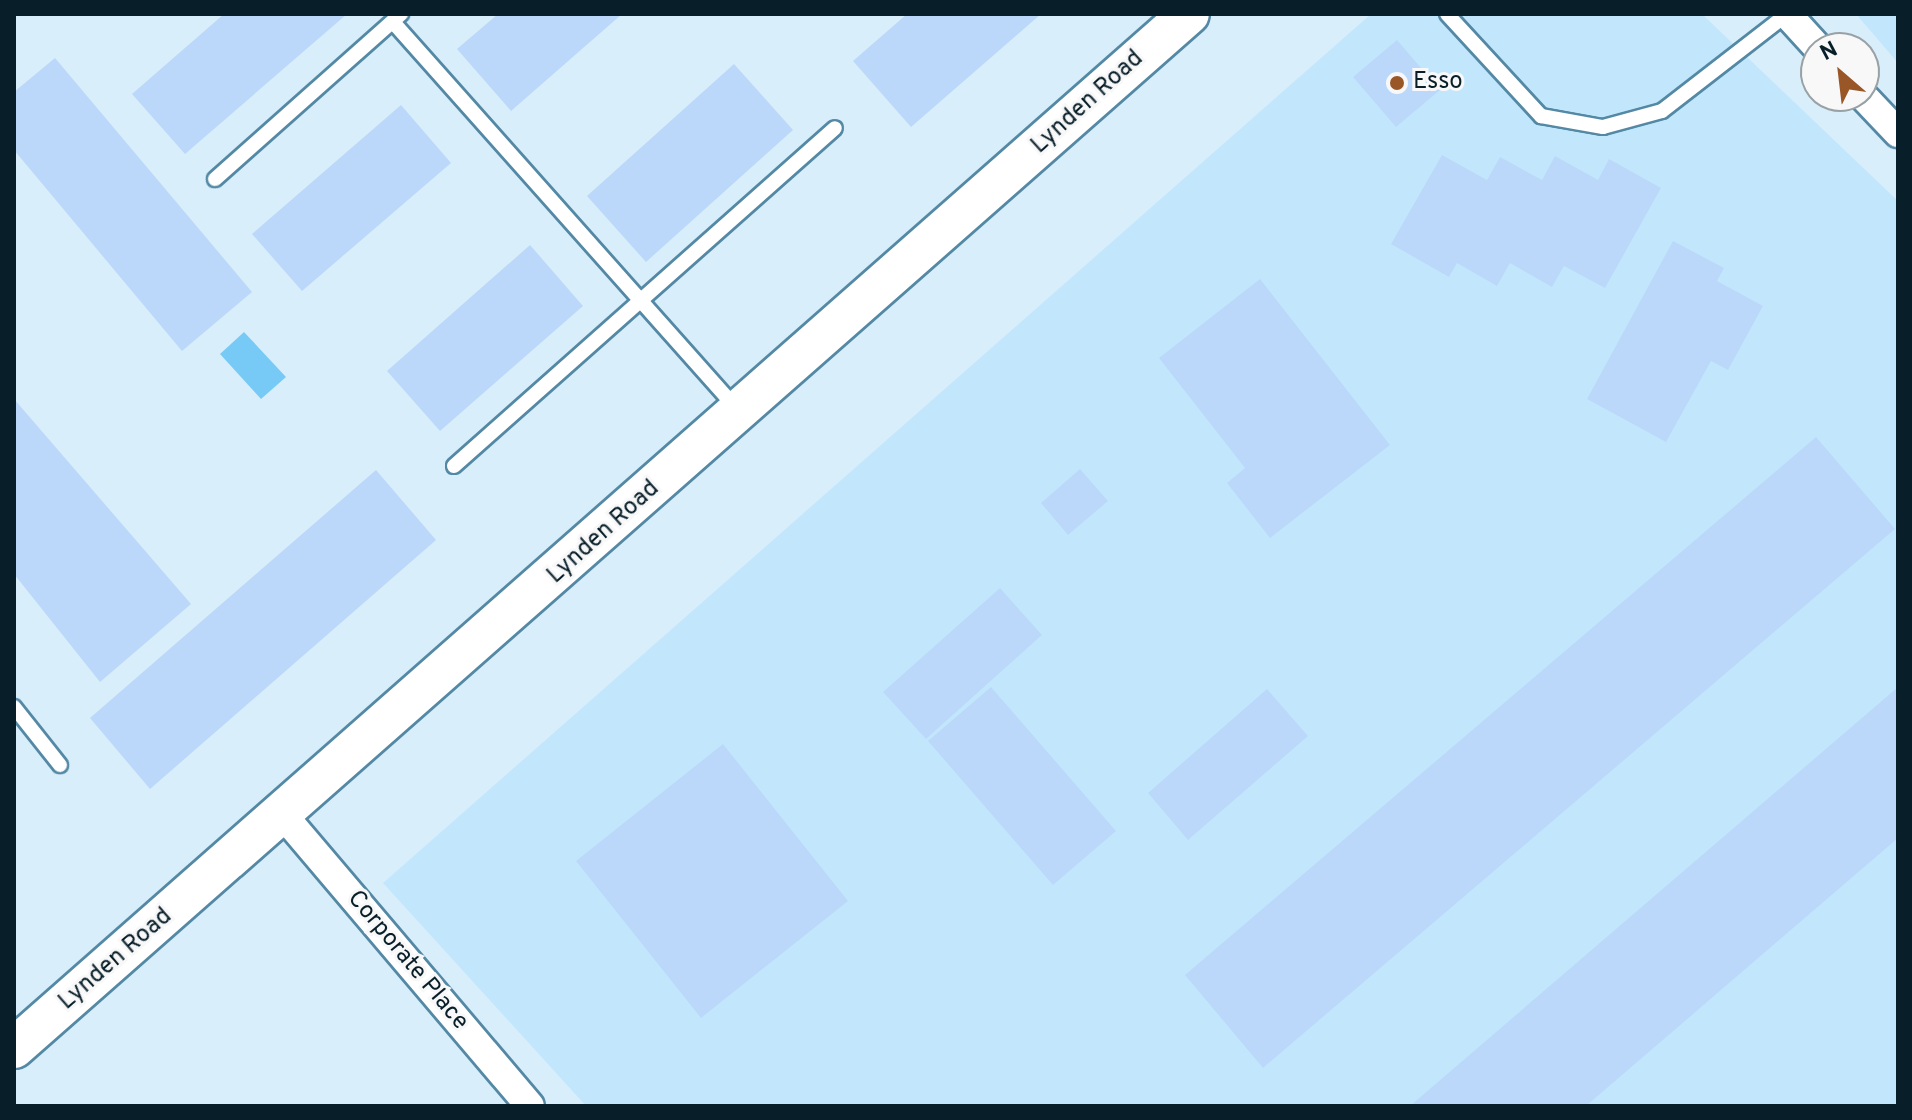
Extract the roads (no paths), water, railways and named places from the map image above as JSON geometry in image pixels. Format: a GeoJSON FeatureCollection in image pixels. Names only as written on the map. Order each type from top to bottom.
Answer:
{"type":"FeatureCollection","features":[{"type":"Feature","properties":{"kind":"main road","name":"Lynden Road"},"geometry":{"type":"LineString","coordinates":[[14,1048],[284,816],[1189,14]]}},
{"type":"Feature","properties":{"kind":"street"},"geometry":{"type":"LineString","coordinates":[[1787,14],[1803,32]]}},
{"type":"Feature","properties":{"kind":"street"},"geometry":{"type":"LineString","coordinates":[[1878,112],[1898,133]]}},
{"type":"Feature","properties":{"kind":"street","name":"Corporate Place"},"geometry":{"type":"LineString","coordinates":[[284,816],[530,1106]]}},
{"type":"Feature","properties":{"kind":"lane"},"geometry":{"type":"LineString","coordinates":[[1447,14],[1541,116],[1603,127],[1662,111],[1787,14]]}},
{"type":"Feature","properties":{"kind":"lane"},"geometry":{"type":"LineString","coordinates":[[215,179],[397,18],[741,412]]}},
{"type":"Feature","properties":{"kind":"lane"},"geometry":{"type":"LineString","coordinates":[[454,466],[835,128]]}},
{"type":"Feature","properties":{"kind":"lane"},"geometry":{"type":"LineString","coordinates":[[14,707],[60,765]]}},
{"type":"Feature","properties":{"kind":"water"},"geometry":{"type":"Polygon","coordinates":[[[244,332],[286,377],[261,399],[220,354],[244,332]]]}},
{"type":"Feature","properties":{"kind":"place","name":"Esso"},"geometry":{"type":"Point","coordinates":[1397,83]}}]}
